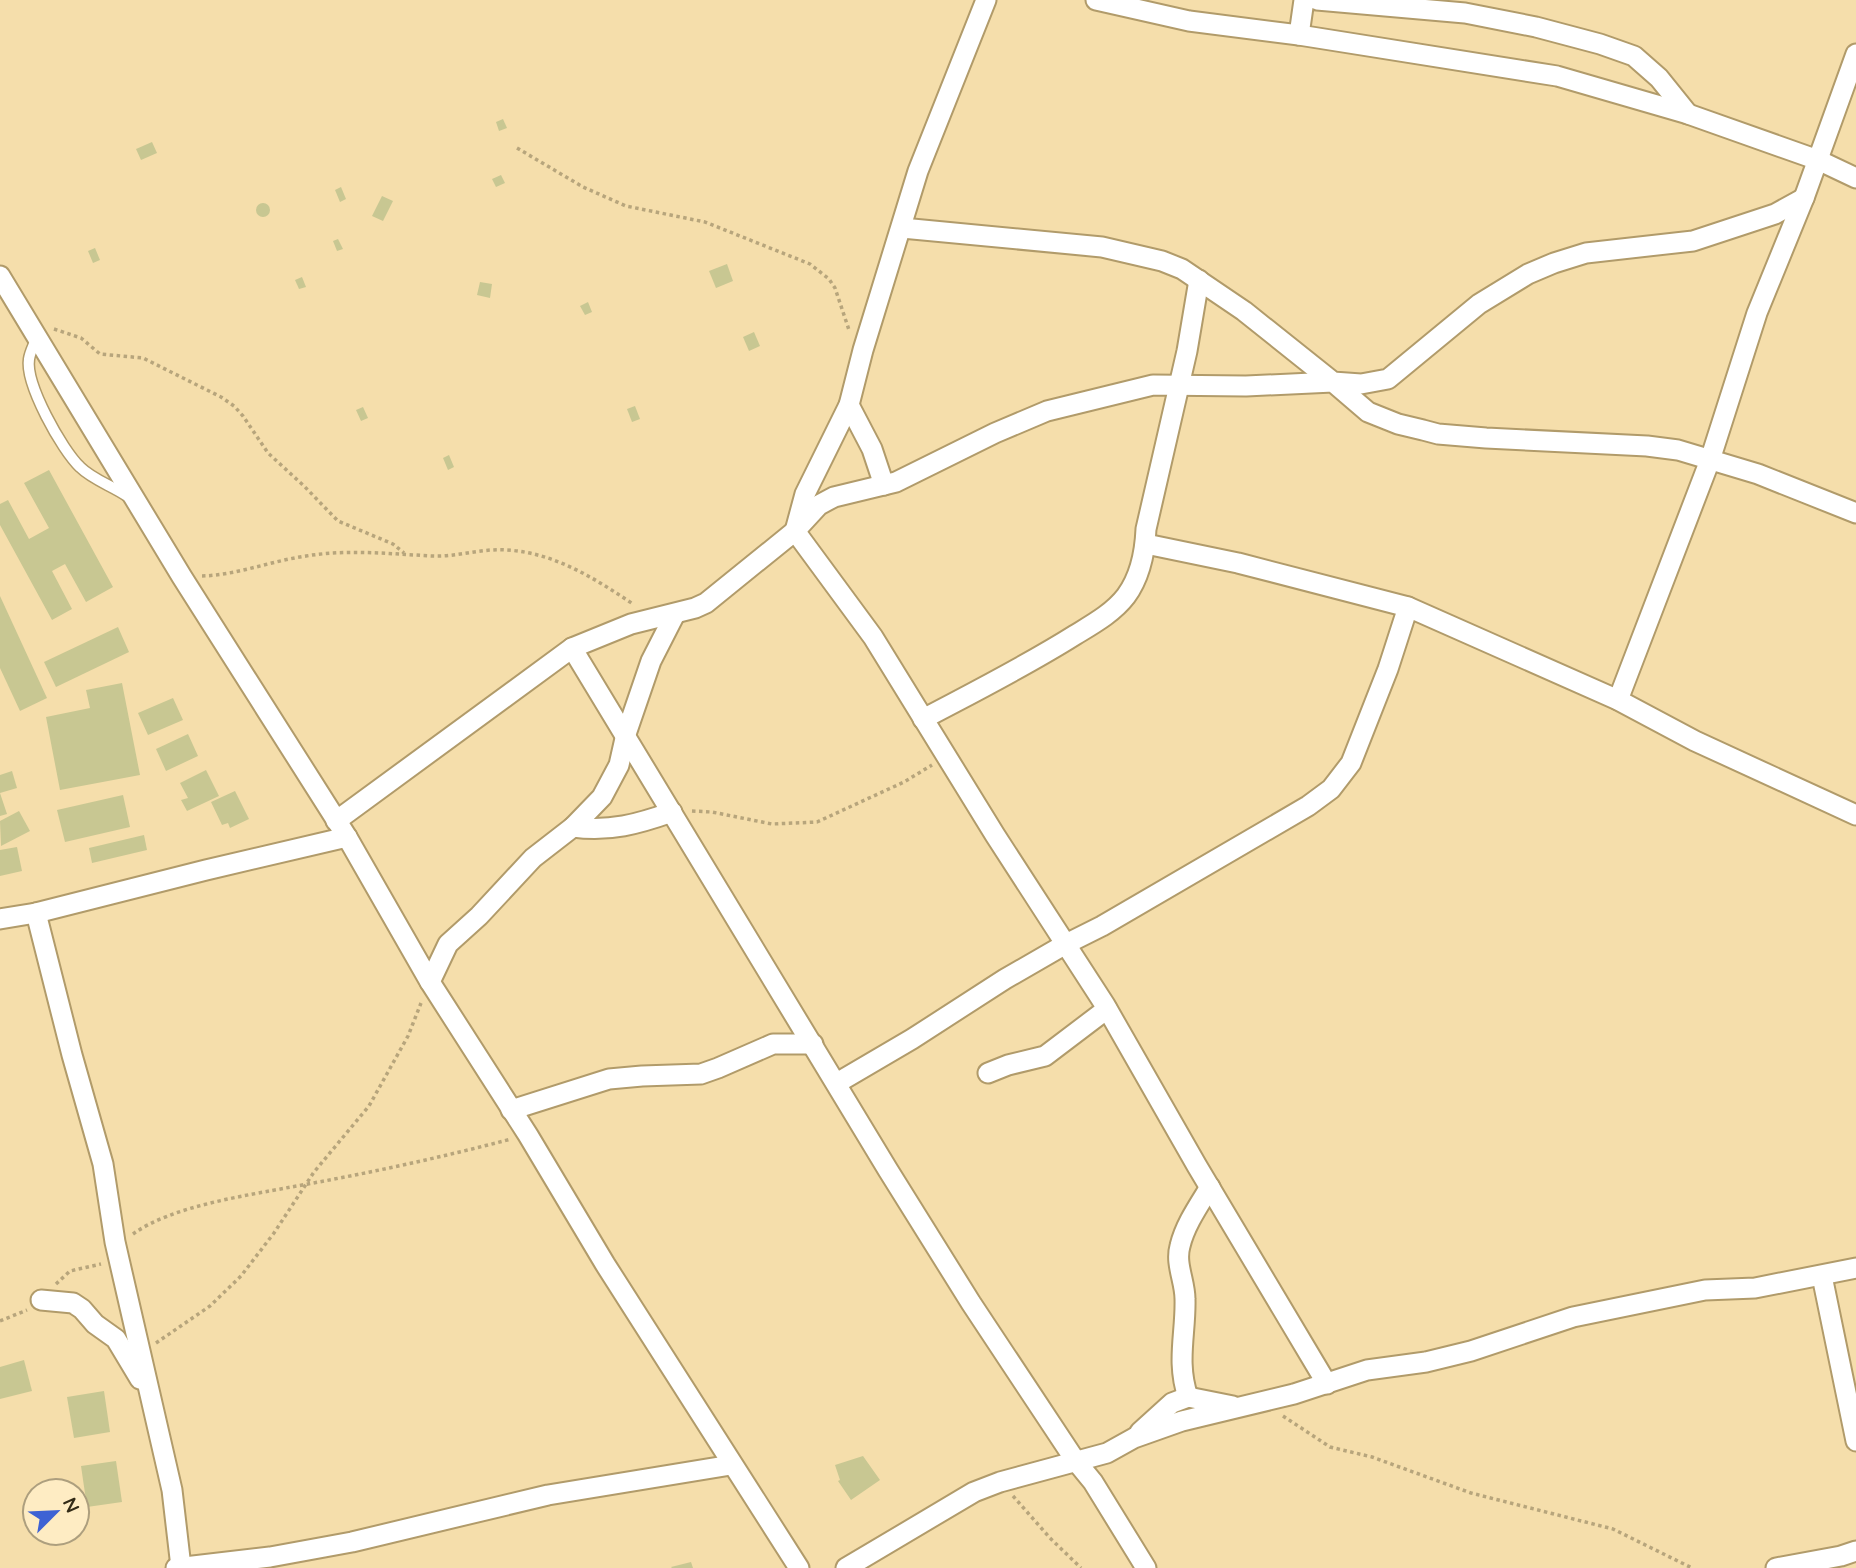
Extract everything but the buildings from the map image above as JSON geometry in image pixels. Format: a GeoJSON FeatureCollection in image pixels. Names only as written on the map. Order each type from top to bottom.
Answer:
{"type":"FeatureCollection","features":[{"type":"Feature","properties":{"kind":"street"},"geometry":{"type":"LineString","coordinates":[[795,531],[805,494],[849,405],[918,172],[986,0]]}},
{"type":"Feature","properties":{"kind":"street"},"geometry":{"type":"LineString","coordinates":[[1096,0],[1189,21],[1299,35],[1557,76],[1688,114],[1818,159],[1856,178]]}},
{"type":"Feature","properties":{"kind":"street"},"geometry":{"type":"LineString","coordinates":[[1299,35],[1304,0]]}},
{"type":"Feature","properties":{"kind":"street"},"geometry":{"type":"LineString","coordinates":[[1317,0],[1465,13],[1536,27],[1600,44],[1634,56],[1659,78],[1688,114]]}},
{"type":"Feature","properties":{"kind":"street"},"geometry":{"type":"LineString","coordinates":[[1618,700],[1710,460],[1757,313],[1804,198],[1856,54]]}},
{"type":"Feature","properties":{"kind":"street"},"geometry":{"type":"LineString","coordinates":[[0,919],[36,913],[206,870],[341,829],[572,648],[631,624],[695,608],[716,597],[795,531],[819,505],[917,472],[995,433],[1047,411],[1153,385],[1333,382],[1361,384],[1388,379],[1479,304],[1528,274],[1554,262],[1586,253],[1693,241],[1775,214],[1804,198]]}},
{"type":"Feature","properties":{"kind":"street"},"geometry":{"type":"LineString","coordinates":[[902,228],[1101,247],[1162,261],[1199,280],[1244,311],[1368,412],[1398,424],[1438,434],[1678,450],[1758,474],[1856,513]]}},
{"type":"Feature","properties":{"kind":"street"},"geometry":{"type":"LineString","coordinates":[[0,276],[182,577],[341,829],[430,982],[528,1135],[604,1264],[799,1568]]}},
{"type":"Feature","properties":{"kind":"street"},"geometry":{"type":"LineString","coordinates":[[923,719],[1058,646],[1107,615],[1132,586],[1146,544],[1146,529],[1179,386],[1199,280]]}},
{"type":"Feature","properties":{"kind":"street"},"geometry":{"type":"LineString","coordinates":[[849,405],[872,449],[884,485]]}},
{"type":"Feature","properties":{"kind":"street"},"geometry":{"type":"LineString","coordinates":[[795,531],[873,637],[1064,945],[1107,1009],[1327,1384]]}},
{"type":"Feature","properties":{"kind":"street"},"geometry":{"type":"LineString","coordinates":[[1146,544],[1238,563],[1408,607],[1618,700],[1695,741],[1856,815]]}},
{"type":"Feature","properties":{"kind":"street"},"geometry":{"type":"LineString","coordinates":[[837,1083],[922,1033],[1005,979],[1142,903],[1308,806],[1331,789],[1351,763],[1388,669],[1408,607]]}},
{"type":"Feature","properties":{"kind":"street"},"geometry":{"type":"LineString","coordinates":[[430,982],[448,944],[479,916],[533,858],[587,815],[611,782],[619,765],[626,734],[651,661],[675,614]]}},
{"type":"Feature","properties":{"kind":"street"},"geometry":{"type":"LineString","coordinates":[[572,648],[971,1303],[1075,1460],[1093,1482],[1146,1568]]}},
{"type":"Feature","properties":{"kind":"street"},"geometry":{"type":"LineString","coordinates":[[573,827],[604,830],[625,827],[672,812]]}},
{"type":"Feature","properties":{"kind":"street"},"geometry":{"type":"LineString","coordinates":[[36,913],[72,1055],[99,1144],[117,1250],[172,1490],[179,1567],[270,1557],[352,1542],[548,1495],[731,1465]]}},
{"type":"Feature","properties":{"kind":"street"},"geometry":{"type":"LineString","coordinates":[[988,1073],[1045,1056],[1107,1009]]}},
{"type":"Feature","properties":{"kind":"street"},"geometry":{"type":"LineString","coordinates":[[512,1110],[610,1079],[701,1074],[774,1044],[813,1044]]}},
{"type":"Feature","properties":{"kind":"street"},"geometry":{"type":"LineString","coordinates":[[1188,1397],[1182,1353],[1186,1300],[1178,1265],[1179,1247],[1196,1209],[1210,1187]]}},
{"type":"Feature","properties":{"kind":"street"},"geometry":{"type":"LineString","coordinates":[[846,1568],[974,1492],[1075,1460],[1107,1453],[1134,1438],[1182,1421],[1264,1402],[1367,1370],[1426,1362],[1460,1354],[1573,1317],[1705,1290],[1755,1288],[1856,1268]]}},
{"type":"Feature","properties":{"kind":"street"},"geometry":{"type":"LineString","coordinates":[[1822,1276],[1856,1441]]}},
{"type":"Feature","properties":{"kind":"street"},"geometry":{"type":"LineString","coordinates":[[41,1300],[73,1303],[82,1309],[95,1325],[116,1339],[149,1392]]}},
{"type":"Feature","properties":{"kind":"street"},"geometry":{"type":"LineString","coordinates":[[1134,1438],[1172,1403],[1188,1397],[1236,1407]]}},
{"type":"Feature","properties":{"kind":"street"},"geometry":{"type":"LineString","coordinates":[[1776,1568],[1856,1551]]}},
{"type":"Feature","properties":{"kind":"lane"},"geometry":{"type":"LineString","coordinates":[[34,335],[28,360],[30,373],[35,391],[62,444],[82,469],[136,501]]}},
{"type":"Feature","properties":{"kind":"path"},"geometry":{"type":"LineString","coordinates":[[517,148],[583,187],[626,206],[705,222],[810,264],[829,279],[835,288],[860,362]]}},
{"type":"Feature","properties":{"kind":"path"},"geometry":{"type":"LineString","coordinates":[[34,335],[57,330],[80,338],[100,354],[143,358],[221,397],[243,416],[268,453],[338,521],[393,544],[404,554]]}},
{"type":"Feature","properties":{"kind":"path"},"geometry":{"type":"LineString","coordinates":[[182,577],[220,575],[331,552],[383,551],[448,556],[506,550],[537,554],[566,564],[656,619]]}},
{"type":"Feature","properties":{"kind":"path"},"geometry":{"type":"LineString","coordinates":[[672,812],[712,812],[772,824],[817,822],[904,782],[946,756]]}},
{"type":"Feature","properties":{"kind":"path"},"geometry":{"type":"LineString","coordinates":[[141,1355],[210,1306],[241,1276],[274,1233],[306,1184],[369,1106],[408,1036],[430,982]]}},
{"type":"Feature","properties":{"kind":"path"},"geometry":{"type":"LineString","coordinates":[[117,1250],[135,1233],[152,1223],[186,1211],[259,1192],[446,1156],[528,1135]]}},
{"type":"Feature","properties":{"kind":"path"},"geometry":{"type":"LineString","coordinates":[[1264,1402],[1330,1447],[1372,1457],[1471,1493],[1613,1529],[1692,1568]]}},
{"type":"Feature","properties":{"kind":"path"},"geometry":{"type":"LineString","coordinates":[[1000,1482],[1081,1568]]}}]}
